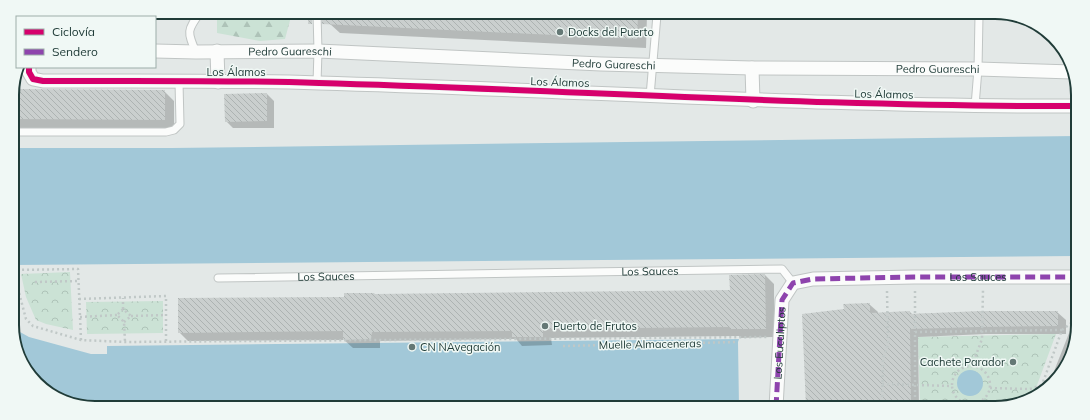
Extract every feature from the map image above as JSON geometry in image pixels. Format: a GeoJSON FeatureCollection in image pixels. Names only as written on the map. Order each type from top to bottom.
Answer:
{"type":"FeatureCollection","features":[{"type":"Feature","properties":{"kind":"street","name":"Pedro Guareschi"},"geometry":{"type":"LineString","coordinates":[[156,51],[318,51],[752,68],[978,69],[1067,72]]}},
{"type":"Feature","properties":{"kind":"street"},"geometry":{"type":"LineString","coordinates":[[217,51],[218,82]]}},
{"type":"Feature","properties":{"kind":"street","name":"Los Álamos"},"geometry":{"type":"LineString","coordinates":[[29,68],[29,72],[33,79],[43,81],[317,83],[753,101],[975,106],[1071,106]]}},
{"type":"Feature","properties":{"kind":"street"},"geometry":{"type":"LineString","coordinates":[[752,68],[753,101]]}},
{"type":"Feature","properties":{"kind":"street","name":"Los Sauces"},"geometry":{"type":"LineString","coordinates":[[793,283],[813,279],[914,277],[1071,277]]}},
{"type":"Feature","properties":{"kind":"street","name":"Los Eucaliptos"},"geometry":{"type":"LineString","coordinates":[[776,401],[782,300],[793,283]]}},
{"type":"Feature","properties":{"kind":"lane"},"geometry":{"type":"LineString","coordinates":[[195,19],[190,26],[190,38],[196,52]]}},
{"type":"Feature","properties":{"kind":"lane"},"geometry":{"type":"LineString","coordinates":[[317,19],[317,83]]}},
{"type":"Feature","properties":{"kind":"lane"},"geometry":{"type":"LineString","coordinates":[[650,96],[657,19]]}},
{"type":"Feature","properties":{"kind":"lane"},"geometry":{"type":"LineString","coordinates":[[975,106],[978,69],[979,19]]}},
{"type":"Feature","properties":{"kind":"lane"},"geometry":{"type":"LineString","coordinates":[[19,132],[166,132],[174,130],[180,124],[179,82]]}},
{"type":"Feature","properties":{"kind":"lane","name":"Los Sauces"},"geometry":{"type":"LineString","coordinates":[[218,278],[782,269],[793,283]]}},
{"type":"Feature","properties":{"kind":"path"},"geometry":{"type":"LineString","coordinates":[[19,270],[78,270],[81,340]]}},
{"type":"Feature","properties":{"kind":"path"},"geometry":{"type":"LineString","coordinates":[[914,277],[915,401]]}},
{"type":"Feature","properties":{"kind":"path"},"geometry":{"type":"LineString","coordinates":[[972,366],[982,339],[983,332],[983,277]]}},
{"type":"Feature","properties":{"kind":"path"},"geometry":{"type":"LineString","coordinates":[[882,401],[883,358],[888,345],[887,278]]}},
{"type":"Feature","properties":{"kind":"path"},"geometry":{"type":"LineString","coordinates":[[35,282],[78,281]]}},
{"type":"Feature","properties":{"kind":"path"},"geometry":{"type":"LineString","coordinates":[[19,293],[26,319],[29,324],[81,340],[125,342],[780,337]]}},
{"type":"Feature","properties":{"kind":"path"},"geometry":{"type":"LineString","coordinates":[[79,299],[166,296],[166,341]]}},
{"type":"Feature","properties":{"kind":"path"},"geometry":{"type":"LineString","coordinates":[[80,317],[117,315],[123,309],[123,298]]}},
{"type":"Feature","properties":{"kind":"path"},"geometry":{"type":"LineString","coordinates":[[123,309],[131,316]]}},
{"type":"Feature","properties":{"kind":"path"},"geometry":{"type":"LineString","coordinates":[[117,315],[124,322],[125,342]]}},
{"type":"Feature","properties":{"kind":"path"},"geometry":{"type":"LineString","coordinates":[[124,322],[131,316],[166,315]]}},
{"type":"Feature","properties":{"kind":"path"},"geometry":{"type":"LineString","coordinates":[[1042,384],[1062,330],[1071,323]]}},
{"type":"Feature","properties":{"kind":"path"},"geometry":{"type":"LineString","coordinates":[[915,332],[1062,330]]}},
{"type":"Feature","properties":{"kind":"path"},"geometry":{"type":"LineString","coordinates":[[961,401],[954,395],[952,386],[954,376],[957,371],[972,366],[981,368],[986,372],[989,378],[990,388],[983,401]]}},
{"type":"Feature","properties":{"kind":"path"},"geometry":{"type":"LineString","coordinates":[[882,384],[952,386]]}},
{"type":"Feature","properties":{"kind":"path"},"geometry":{"type":"LineString","coordinates":[[990,388],[1030,389],[1040,386]]}},
{"type":"Feature","properties":{"kind":"green space"},"geometry":{"type":"Polygon","coordinates":[[[217,19],[290,19],[285,39],[260,41],[217,33],[217,19]]]}},
{"type":"Feature","properties":{"kind":"green space"},"geometry":{"type":"Polygon","coordinates":[[[70,272],[73,330],[46,324],[36,320],[26,297],[21,274],[70,272]]]}},
{"type":"Feature","properties":{"kind":"green space"},"geometry":{"type":"Polygon","coordinates":[[[163,301],[163,333],[87,334],[86,302],[163,301]]]}},
{"type":"Feature","properties":{"kind":"green space"},"geometry":{"type":"Polygon","coordinates":[[[1056,334],[1036,389],[1010,400],[1000,401],[920,401],[918,337],[1056,334]]]}},
{"type":"Feature","properties":{"kind":"water"},"geometry":{"type":"Polygon","coordinates":[[[1071,136],[1071,256],[19,265],[19,148],[172,148],[1071,136]]]}},
{"type":"Feature","properties":{"kind":"water"},"geometry":{"type":"Polygon","coordinates":[[[19,330],[29,337],[91,354],[107,354],[107,346],[739,339],[739,401],[90,401],[71,397],[45,382],[32,367],[27,358],[20,340],[19,330]]]}},
{"type":"Feature","properties":{"kind":"water"},"geometry":{"type":"Polygon","coordinates":[[[970,370],[979,374],[983,383],[979,392],[970,396],[961,392],[957,383],[961,374],[970,370]]]}},
{"type":"Feature","properties":{"kind":"building"},"geometry":{"type":"Polygon","coordinates":[[[308,19],[312,19],[312,24],[308,24],[308,19]]]}},
{"type":"Feature","properties":{"kind":"building","name":"Docks del Puerto"},"geometry":{"type":"Polygon","coordinates":[[[322,19],[638,19],[637,39],[322,24],[322,19]]]}},
{"type":"Feature","properties":{"kind":"building"},"geometry":{"type":"Polygon","coordinates":[[[19,89],[165,90],[165,120],[19,119],[19,89]]]}},
{"type":"Feature","properties":{"kind":"building"},"geometry":{"type":"Polygon","coordinates":[[[267,93],[267,121],[225,122],[224,94],[267,93]]]}},
{"type":"Feature","properties":{"kind":"building"},"geometry":{"type":"Polygon","coordinates":[[[765,274],[766,329],[730,329],[730,327],[543,329],[543,337],[512,337],[512,331],[372,332],[371,339],[343,340],[343,331],[178,333],[178,298],[344,297],[344,293],[375,293],[374,294],[730,290],[729,275],[765,274]]]}},
{"type":"Feature","properties":{"kind":"building"},"geometry":{"type":"Polygon","coordinates":[[[870,303],[870,313],[910,311],[910,314],[980,311],[1058,311],[1058,326],[910,329],[911,401],[806,401],[802,314],[844,309],[843,304],[870,303]]]}},
{"type":"Feature","properties":{"kind":"marked path"},"geometry":{"type":"LineString","coordinates":[[776,401],[782,300],[793,283],[813,279],[914,277],[1071,277]]}},
{"type":"Feature","properties":{"kind":"cycle path"},"geometry":{"type":"LineString","coordinates":[[29,68],[29,72],[33,79],[43,81],[284,82],[887,104],[1071,106]]}},
{"type":"Feature","properties":{"kind":"place","name":"Docks del Puerto"},"geometry":{"type":"Point","coordinates":[560,32]}},
{"type":"Feature","properties":{"kind":"place","name":"Puerto de Frutos"},"geometry":{"type":"Point","coordinates":[545,326]}},
{"type":"Feature","properties":{"kind":"place","name":"CN NAvegación"},"geometry":{"type":"Point","coordinates":[412,347]}},
{"type":"Feature","properties":{"kind":"place","name":"Cachete Parador"},"geometry":{"type":"Point","coordinates":[1013,362]}}]}
